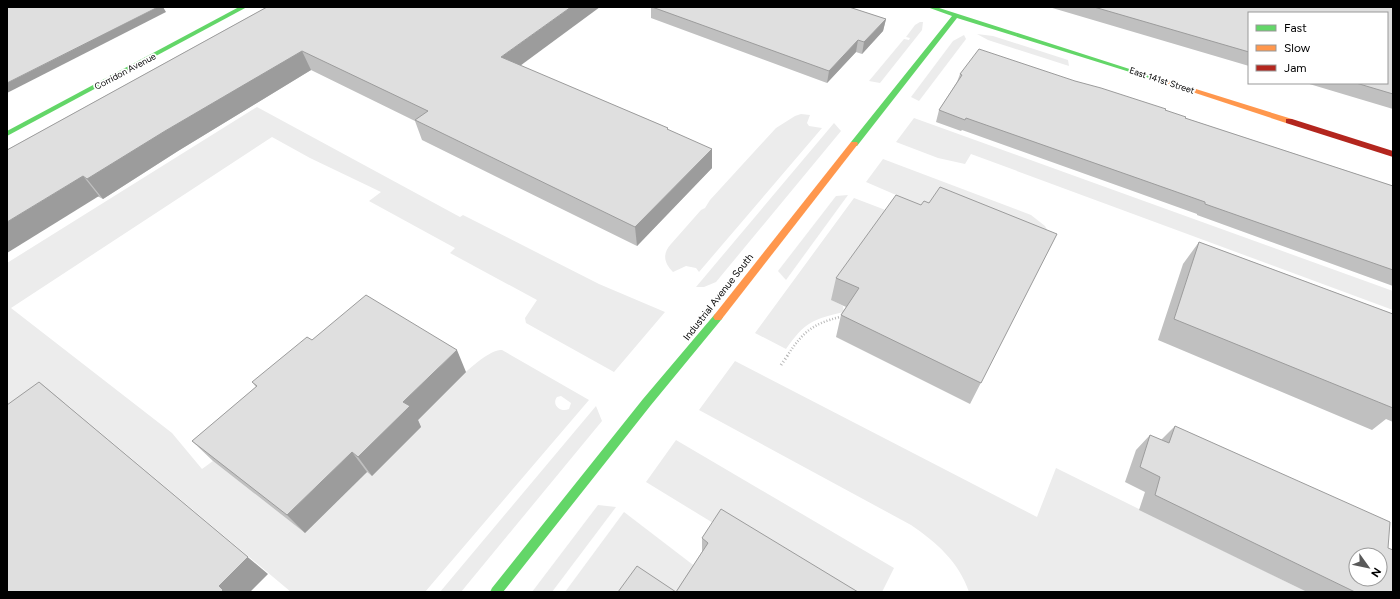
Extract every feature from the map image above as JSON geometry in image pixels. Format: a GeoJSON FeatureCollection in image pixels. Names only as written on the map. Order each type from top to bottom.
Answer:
{"type":"FeatureCollection","features":[{"type":"Feature","properties":{"kind":"street","name":"Corridon Avenue"},"geometry":{"type":"LineString","coordinates":[[7,134],[244,7]]}},
{"type":"Feature","properties":{"kind":"street","name":"East 141st Street"},"geometry":{"type":"LineString","coordinates":[[930,7],[1393,154]]}},
{"type":"Feature","properties":{"kind":"street","name":"Industrial Avenue South"},"geometry":{"type":"LineString","coordinates":[[496,592],[647,402],[717,318],[956,15]]}},
{"type":"Feature","properties":{"kind":"path"},"geometry":{"type":"LineString","coordinates":[[780,365],[803,332],[820,322],[840,317]]}},
{"type":"Feature","properties":{"kind":"shaded area"},"geometry":{"type":"Polygon","coordinates":[[[923,22],[922,30],[880,83],[869,81],[904,39],[909,40],[910,38],[906,37],[915,25],[923,22]]]}},
{"type":"Feature","properties":{"kind":"shaded area"},"geometry":{"type":"Polygon","coordinates":[[[977,34],[993,36],[1068,60],[1069,66],[988,40],[977,34]]]}},
{"type":"Feature","properties":{"kind":"shaded area"},"geometry":{"type":"Polygon","coordinates":[[[964,35],[966,39],[919,101],[911,97],[953,41],[964,35]]]}},
{"type":"Feature","properties":{"kind":"shaded area"},"geometry":{"type":"Polygon","coordinates":[[[257,107],[460,217],[463,215],[599,284],[665,312],[614,372],[526,323],[525,318],[537,300],[450,253],[455,248],[369,201],[381,192],[310,158],[272,137],[11,308],[172,433],[202,469],[213,461],[305,533],[367,472],[372,476],[421,427],[415,422],[444,392],[483,358],[494,352],[502,350],[589,400],[425,592],[291,592],[65,403],[7,446],[7,263],[257,107]],[[561,396],[557,397],[555,400],[558,408],[563,410],[569,409],[571,403],[561,396]]]}},
{"type":"Feature","properties":{"kind":"shaded area"},"geometry":{"type":"Polygon","coordinates":[[[801,114],[810,115],[807,123],[809,126],[822,128],[699,272],[696,268],[686,266],[673,272],[665,258],[666,251],[671,244],[776,128],[801,114]]]}},
{"type":"Feature","properties":{"kind":"shaded area"},"geometry":{"type":"Polygon","coordinates":[[[914,118],[1393,291],[1393,310],[971,154],[965,164],[938,158],[896,142],[914,118]]]}},
{"type":"Feature","properties":{"kind":"shaded area"},"geometry":{"type":"Polygon","coordinates":[[[834,123],[841,131],[716,282],[704,287],[696,287],[834,123]]]}},
{"type":"Feature","properties":{"kind":"shaded area"},"geometry":{"type":"Polygon","coordinates":[[[883,159],[1031,215],[1045,226],[1051,237],[933,211],[866,182],[883,159]]]}},
{"type":"Feature","properties":{"kind":"shaded area"},"geometry":{"type":"Polygon","coordinates":[[[848,195],[786,280],[778,271],[836,196],[848,195]]]}},
{"type":"Feature","properties":{"kind":"shaded area"},"geometry":{"type":"Polygon","coordinates":[[[854,198],[917,222],[832,300],[843,306],[844,312],[810,323],[799,333],[786,349],[755,333],[854,198]]]}},
{"type":"Feature","properties":{"kind":"shaded area"},"geometry":{"type":"Polygon","coordinates":[[[735,361],[1037,517],[1056,468],[1307,592],[969,592],[965,581],[953,562],[929,538],[911,525],[699,410],[735,361]]]}},
{"type":"Feature","properties":{"kind":"shaded area"},"geometry":{"type":"Polygon","coordinates":[[[596,406],[602,421],[461,592],[440,592],[596,406]]]}},
{"type":"Feature","properties":{"kind":"shaded area"},"geometry":{"type":"Polygon","coordinates":[[[676,440],[894,568],[882,592],[826,592],[646,482],[676,440]]]}},
{"type":"Feature","properties":{"kind":"shaded area"},"geometry":{"type":"Polygon","coordinates":[[[598,505],[616,507],[552,592],[532,592],[598,505]]]}},
{"type":"Feature","properties":{"kind":"shaded area"},"geometry":{"type":"Polygon","coordinates":[[[624,512],[701,571],[687,592],[565,592],[624,512]]]}},
{"type":"Feature","properties":{"kind":"building"},"geometry":{"type":"Polygon","coordinates":[[[7,7],[158,7],[7,83],[7,7]]]}},
{"type":"Feature","properties":{"kind":"building"},"geometry":{"type":"Polygon","coordinates":[[[267,7],[571,7],[501,57],[668,128],[667,129],[712,149],[635,227],[415,120],[428,111],[302,51],[165,131],[87,179],[83,176],[7,222],[7,150],[267,7]]]}},
{"type":"Feature","properties":{"kind":"building"},"geometry":{"type":"Polygon","coordinates":[[[652,7],[849,7],[886,19],[864,42],[858,40],[829,71],[652,7]]]}},
{"type":"Feature","properties":{"kind":"building"},"geometry":{"type":"Polygon","coordinates":[[[1094,7],[1393,7],[1393,94],[1359,84],[1388,84],[1388,12],[1248,12],[1248,52],[1094,7]]]}},
{"type":"Feature","properties":{"kind":"building"},"geometry":{"type":"Polygon","coordinates":[[[979,49],[1166,109],[1165,110],[1186,117],[1185,118],[1393,186],[1393,270],[1205,204],[1205,202],[1137,178],[966,118],[965,120],[939,110],[962,75],[960,74],[979,49]]]}},
{"type":"Feature","properties":{"kind":"building"},"geometry":{"type":"Polygon","coordinates":[[[940,187],[1057,234],[981,383],[841,315],[859,288],[836,278],[896,195],[921,205],[924,201],[929,203],[940,187]]]}},
{"type":"Feature","properties":{"kind":"building"},"geometry":{"type":"Polygon","coordinates":[[[1199,242],[1393,314],[1393,408],[1174,319],[1199,242]]]}},
{"type":"Feature","properties":{"kind":"building"},"geometry":{"type":"Polygon","coordinates":[[[366,295],[457,350],[403,402],[410,406],[358,457],[352,452],[287,515],[192,441],[257,386],[252,382],[307,337],[312,340],[366,295]]]}},
{"type":"Feature","properties":{"kind":"building"},"geometry":{"type":"Polygon","coordinates":[[[39,382],[248,557],[219,586],[223,590],[221,592],[7,592],[7,405],[39,382]]]}},
{"type":"Feature","properties":{"kind":"building"},"geometry":{"type":"Polygon","coordinates":[[[1175,426],[1390,522],[1388,548],[1393,550],[1393,592],[1355,592],[1155,495],[1160,477],[1140,467],[1150,435],[1169,443],[1175,426]]]}},
{"type":"Feature","properties":{"kind":"building"},"geometry":{"type":"Polygon","coordinates":[[[721,509],[858,592],[676,592],[708,543],[702,538],[721,509]]]}},
{"type":"Feature","properties":{"kind":"building"},"geometry":{"type":"Polygon","coordinates":[[[637,566],[676,592],[618,592],[637,566]]]}},
{"type":"Feature","properties":{"kind":"traffic: fast"},"geometry":{"type":"LineString","coordinates":[[7,134],[244,7]]}},
{"type":"Feature","properties":{"kind":"traffic: fast"},"geometry":{"type":"LineString","coordinates":[[930,7],[1167,82]]}},
{"type":"Feature","properties":{"kind":"traffic: fast"},"geometry":{"type":"LineString","coordinates":[[854,144],[956,15]]}},
{"type":"Feature","properties":{"kind":"traffic: fast"},"geometry":{"type":"LineString","coordinates":[[496,592],[647,402],[718,317]]}},
{"type":"Feature","properties":{"kind":"traffic: slow"},"geometry":{"type":"LineString","coordinates":[[1167,82],[1289,121]]}},
{"type":"Feature","properties":{"kind":"traffic: slow"},"geometry":{"type":"LineString","coordinates":[[718,317],[854,144]]}},
{"type":"Feature","properties":{"kind":"traffic: jam"},"geometry":{"type":"LineString","coordinates":[[1289,121],[1393,154]]}}]}
